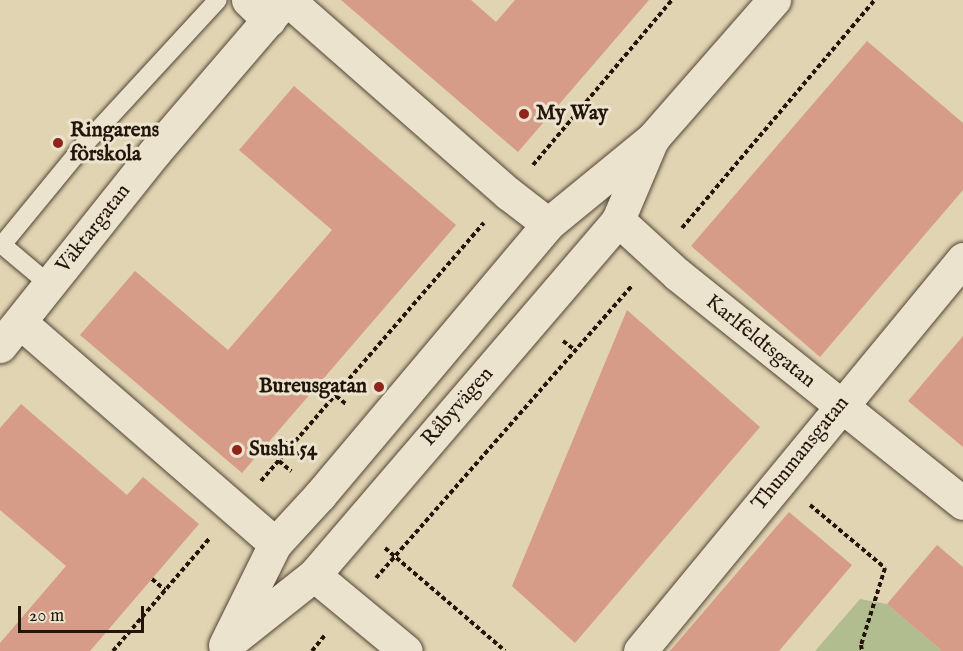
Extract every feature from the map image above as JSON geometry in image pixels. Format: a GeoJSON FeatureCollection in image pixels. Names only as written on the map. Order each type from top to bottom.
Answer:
{"type":"FeatureCollection","features":[{"type":"Feature","properties":{"kind":"street","name":"Råbyvägen"},"geometry":{"type":"LineString","coordinates":[[223,648],[275,544],[320,495],[548,224],[653,138],[774,0]]}},
{"type":"Feature","properties":{"kind":"street","name":"Väktargatan"},"geometry":{"type":"LineString","coordinates":[[275,544],[235,509],[10,334],[273,5],[548,224]]}},
{"type":"Feature","properties":{"kind":"street","name":"Råbyvägen"},"geometry":{"type":"LineString","coordinates":[[223,648],[314,575],[618,220],[653,138]]}},
{"type":"Feature","properties":{"kind":"street","name":"Karlfeldtsgatan"},"geometry":{"type":"LineString","coordinates":[[618,220],[657,257],[820,390],[842,403],[963,503]]}},
{"type":"Feature","properties":{"kind":"street","name":"Thunmansgatan"},"geometry":{"type":"LineString","coordinates":[[640,651],[842,403],[963,259]]}},
{"type":"Feature","properties":{"kind":"street"},"geometry":{"type":"LineString","coordinates":[[314,575],[406,651]]}},
{"type":"Feature","properties":{"kind":"lane"},"geometry":{"type":"LineString","coordinates":[[50,285],[1,244],[84,145],[218,0]]}},
{"type":"Feature","properties":{"kind":"path"},"geometry":{"type":"LineString","coordinates":[[113,651],[235,509],[292,448],[672,0]]}},
{"type":"Feature","properties":{"kind":"path"},"geometry":{"type":"LineString","coordinates":[[312,651],[657,257],[875,0]]}},
{"type":"Feature","properties":{"kind":"path"},"geometry":{"type":"LineString","coordinates":[[280,437],[300,455]]}},
{"type":"Feature","properties":{"kind":"path"},"geometry":{"type":"LineString","coordinates":[[780,479],[885,568],[861,645],[862,651]]}},
{"type":"Feature","properties":{"kind":"path"},"geometry":{"type":"LineString","coordinates":[[394,556],[505,651]]}},
{"type":"Feature","properties":{"kind":"path"},"geometry":{"type":"LineString","coordinates":[[152,579],[165,590]]}},
{"type":"Feature","properties":{"kind":"green space"},"geometry":{"type":"Polygon","coordinates":[[[860,599],[887,604],[942,651],[815,651],[860,599]]]}},
{"type":"Feature","properties":{"kind":"building"},"geometry":{"type":"Polygon","coordinates":[[[341,0],[471,0],[496,22],[515,0],[649,0],[518,152],[341,0]]]}},
{"type":"Feature","properties":{"kind":"building"},"geometry":{"type":"Polygon","coordinates":[[[867,41],[963,123],[963,190],[820,357],[691,246],[867,41]]]}},
{"type":"Feature","properties":{"kind":"building"},"geometry":{"type":"Polygon","coordinates":[[[294,86],[456,225],[242,473],[80,335],[135,271],[228,350],[332,230],[239,150],[294,86]]]}},
{"type":"Feature","properties":{"kind":"building"},"geometry":{"type":"Polygon","coordinates":[[[627,310],[760,427],[575,643],[512,586],[627,310]]]}},
{"type":"Feature","properties":{"kind":"building"},"geometry":{"type":"Polygon","coordinates":[[[963,336],[963,447],[908,401],[963,336]]]}},
{"type":"Feature","properties":{"kind":"building"},"geometry":{"type":"Polygon","coordinates":[[[21,404],[127,495],[143,477],[199,524],[90,651],[0,651],[0,643],[66,566],[0,510],[0,428],[21,404]]]}},
{"type":"Feature","properties":{"kind":"building"},"geometry":{"type":"Polygon","coordinates":[[[789,512],[852,565],[779,651],[670,651],[789,512]]]}},
{"type":"Feature","properties":{"kind":"building"},"geometry":{"type":"Polygon","coordinates":[[[937,545],[963,567],[963,651],[942,651],[887,604],[937,545]]]}},
{"type":"Feature","properties":{"kind":"place","name":"My Way"},"geometry":{"type":"Point","coordinates":[524,114]}},
{"type":"Feature","properties":{"kind":"place","name":"Ringarens förskola"},"geometry":{"type":"Point","coordinates":[58,143]}},
{"type":"Feature","properties":{"kind":"place","name":"Bureusgatan"},"geometry":{"type":"Point","coordinates":[379,387]}},
{"type":"Feature","properties":{"kind":"place","name":"Sushi 54"},"geometry":{"type":"Point","coordinates":[237,450]}}]}
